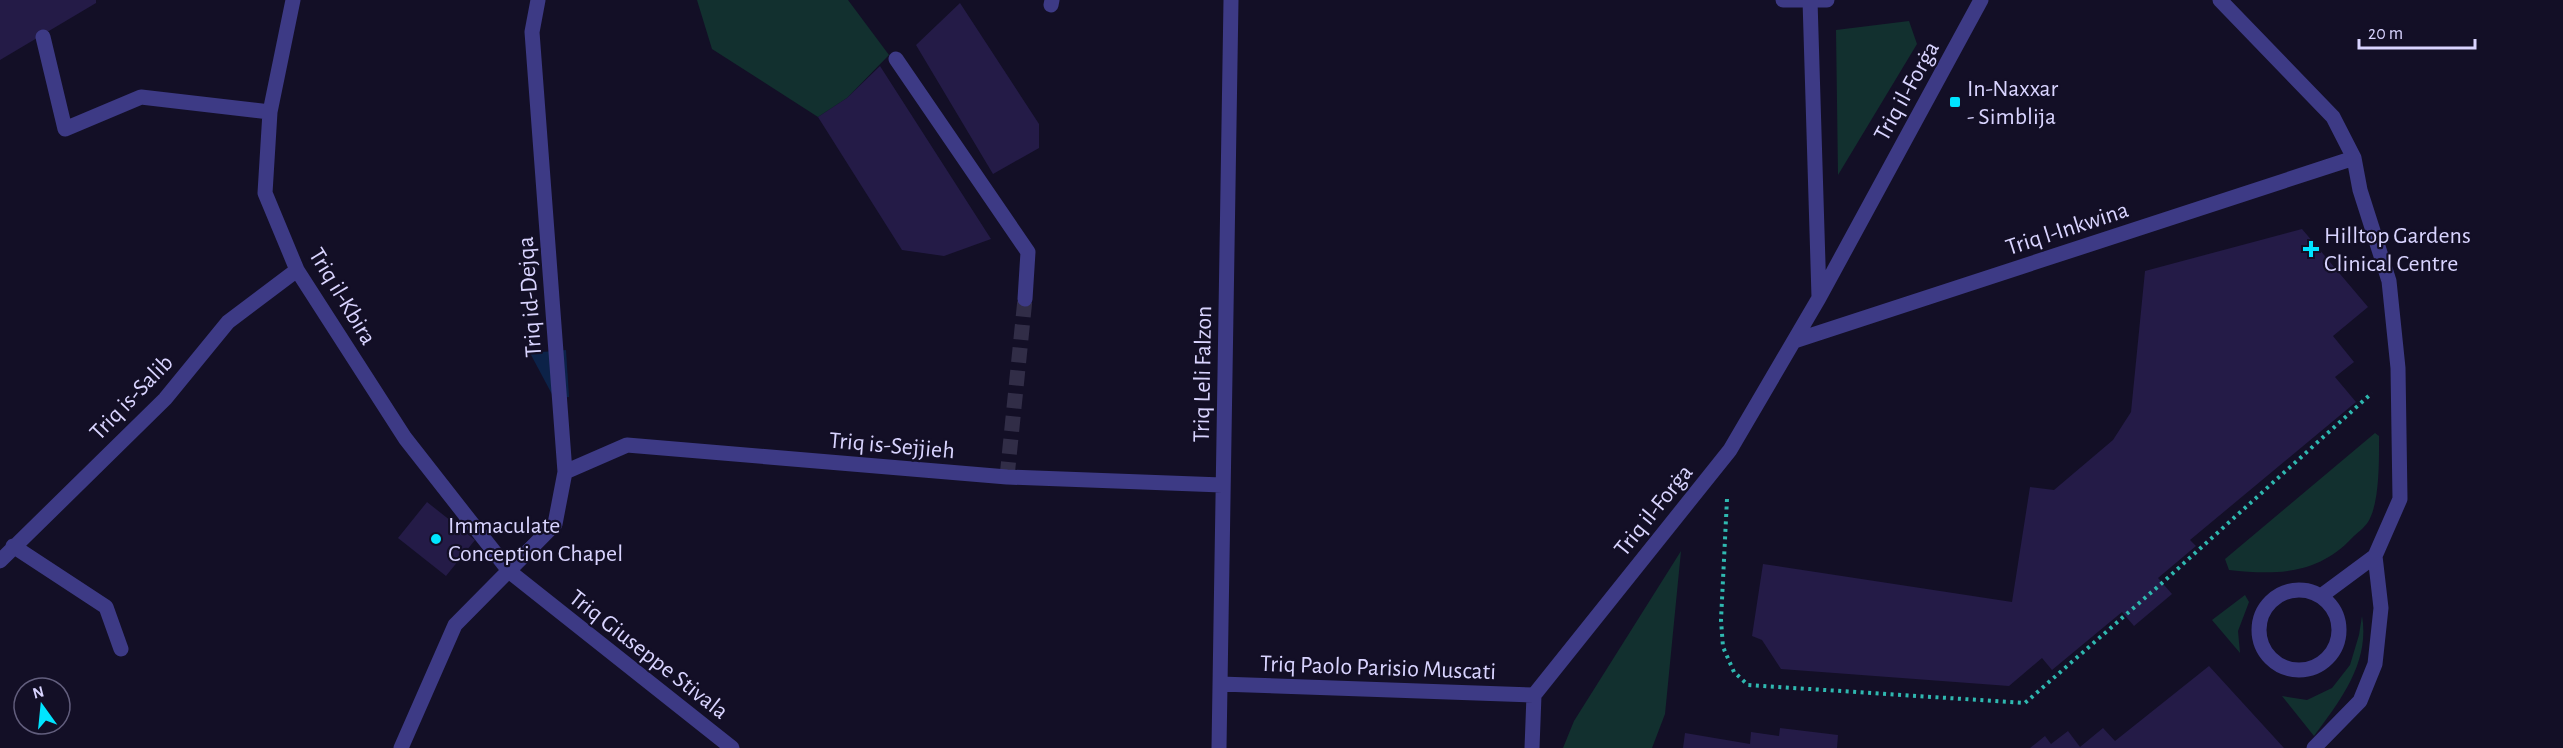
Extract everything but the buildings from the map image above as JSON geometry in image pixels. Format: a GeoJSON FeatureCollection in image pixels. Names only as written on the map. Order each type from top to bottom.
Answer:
{"type":"FeatureCollection","features":[{"type":"Feature","properties":{"kind":"street","name":"Triq il-Kbira"},"geometry":{"type":"LineString","coordinates":[[293,0],[270,112],[266,193],[297,270],[405,438],[510,572]]}},
{"type":"Feature","properties":{"kind":"street","name":"Triq id-Dejqa"},"geometry":{"type":"LineString","coordinates":[[401,748],[455,625],[555,525],[565,472],[532,32],[538,0]]}},
{"type":"Feature","properties":{"kind":"street","name":"Triq Leli Falzon"},"geometry":{"type":"LineString","coordinates":[[1219,748],[1232,0]]}},
{"type":"Feature","properties":{"kind":"street"},"geometry":{"type":"LineString","coordinates":[[1784,0],[1827,0]]}},
{"type":"Feature","properties":{"kind":"street"},"geometry":{"type":"LineString","coordinates":[[1810,0],[1819,298]]}},
{"type":"Feature","properties":{"kind":"street","name":"Triq il-Forġa"},"geometry":{"type":"LineString","coordinates":[[1534,695],[1730,450],[1819,298],[1981,0]]}},
{"type":"Feature","properties":{"kind":"street"},"geometry":{"type":"LineString","coordinates":[[2220,0],[2333,117],[2354,158],[2360,190],[2389,281],[2398,368],[2400,499],[2375,556],[2321,596]]}},
{"type":"Feature","properties":{"kind":"street"},"geometry":{"type":"LineString","coordinates":[[43,38],[65,129],[141,97],[270,112]]}},
{"type":"Feature","properties":{"kind":"street"},"geometry":{"type":"LineString","coordinates":[[896,59],[1028,252],[1025,299]]}},
{"type":"Feature","properties":{"kind":"street","name":"Triq l-Inkwina"},"geometry":{"type":"LineString","coordinates":[[1794,341],[2354,158]]}},
{"type":"Feature","properties":{"kind":"street","name":"Triq is-Salib"},"geometry":{"type":"LineString","coordinates":[[0,561],[165,399],[228,322],[297,270]]}},
{"type":"Feature","properties":{"kind":"street","name":"Triq is-Sejjieh"},"geometry":{"type":"LineString","coordinates":[[565,472],[627,445],[1007,477],[1222,485]]}},
{"type":"Feature","properties":{"kind":"street"},"geometry":{"type":"LineString","coordinates":[[13,546],[106,607],[121,649]]}},
{"type":"Feature","properties":{"kind":"street"},"geometry":{"type":"LineString","coordinates":[[2314,748],[2360,700],[2375,664],[2381,608],[2375,556]]}},
{"type":"Feature","properties":{"kind":"street","name":"Triq Giuseppe Stivala"},"geometry":{"type":"LineString","coordinates":[[510,572],[732,748]]}},
{"type":"Feature","properties":{"kind":"street"},"geometry":{"type":"LineString","coordinates":[[2309,591],[2321,596],[2330,604],[2337,616],[2340,629],[2337,643],[2330,655],[2320,664],[2307,669],[2293,669],[2280,665],[2270,657],[2262,645],[2259,633],[2260,620],[2265,608],[2273,599],[2284,593],[2309,591]]}},
{"type":"Feature","properties":{"kind":"street","name":"Triq Paolo Parisio Muscati"},"geometry":{"type":"LineString","coordinates":[[1220,684],[1534,695]]}},
{"type":"Feature","properties":{"kind":"street"},"geometry":{"type":"LineString","coordinates":[[1532,748],[1534,695]]}},
{"type":"Feature","properties":{"kind":"path"},"geometry":{"type":"LineString","coordinates":[[1728,495],[1721,620],[1723,646],[1734,672],[1748,685],[2025,703],[2162,583],[2398,368]]}},
{"type":"Feature","properties":{"kind":"green space"},"geometry":{"type":"Polygon","coordinates":[[[697,0],[848,0],[889,55],[847,98],[818,117],[712,49],[697,0]]]}},
{"type":"Feature","properties":{"kind":"green space"},"geometry":{"type":"Polygon","coordinates":[[[1909,21],[1917,44],[1838,175],[1836,30],[1909,21]]]}},
{"type":"Feature","properties":{"kind":"green space"},"geometry":{"type":"Polygon","coordinates":[[[2375,433],[2379,436],[2379,468],[2372,514],[2368,522],[2339,550],[2310,566],[2295,570],[2263,572],[2229,570],[2225,559],[2375,433]]]}},
{"type":"Feature","properties":{"kind":"green space"},"geometry":{"type":"Polygon","coordinates":[[[1681,551],[1665,714],[1652,748],[1563,748],[1574,721],[1681,551]]]}},
{"type":"Feature","properties":{"kind":"green space"},"geometry":{"type":"Polygon","coordinates":[[[2245,595],[2249,602],[2238,631],[2240,653],[2212,620],[2245,595]]]}},
{"type":"Feature","properties":{"kind":"green space"},"geometry":{"type":"Polygon","coordinates":[[[2362,616],[2362,649],[2351,680],[2334,709],[2314,736],[2282,696],[2307,700],[2332,688],[2350,665],[2362,616]]]}},
{"type":"Feature","properties":{"kind":"water"},"geometry":{"type":"Polygon","coordinates":[[[566,350],[569,397],[554,398],[530,353],[566,350]]]}},
{"type":"Feature","properties":{"kind":"tunnel"},"geometry":{"type":"LineString","coordinates":[[1007,477],[1025,299]]}},
{"type":"Feature","properties":{"kind":"place","name":"In-Naxxar - Simblija"},"geometry":{"type":"Point","coordinates":[1955,102]}},
{"type":"Feature","properties":{"kind":"place","name":"Hilltop Gardens Clinical Centre"},"geometry":{"type":"Point","coordinates":[2311,249]}},
{"type":"Feature","properties":{"kind":"place","name":"Immaculate Conception Chapel"},"geometry":{"type":"Point","coordinates":[436,539]}}]}
